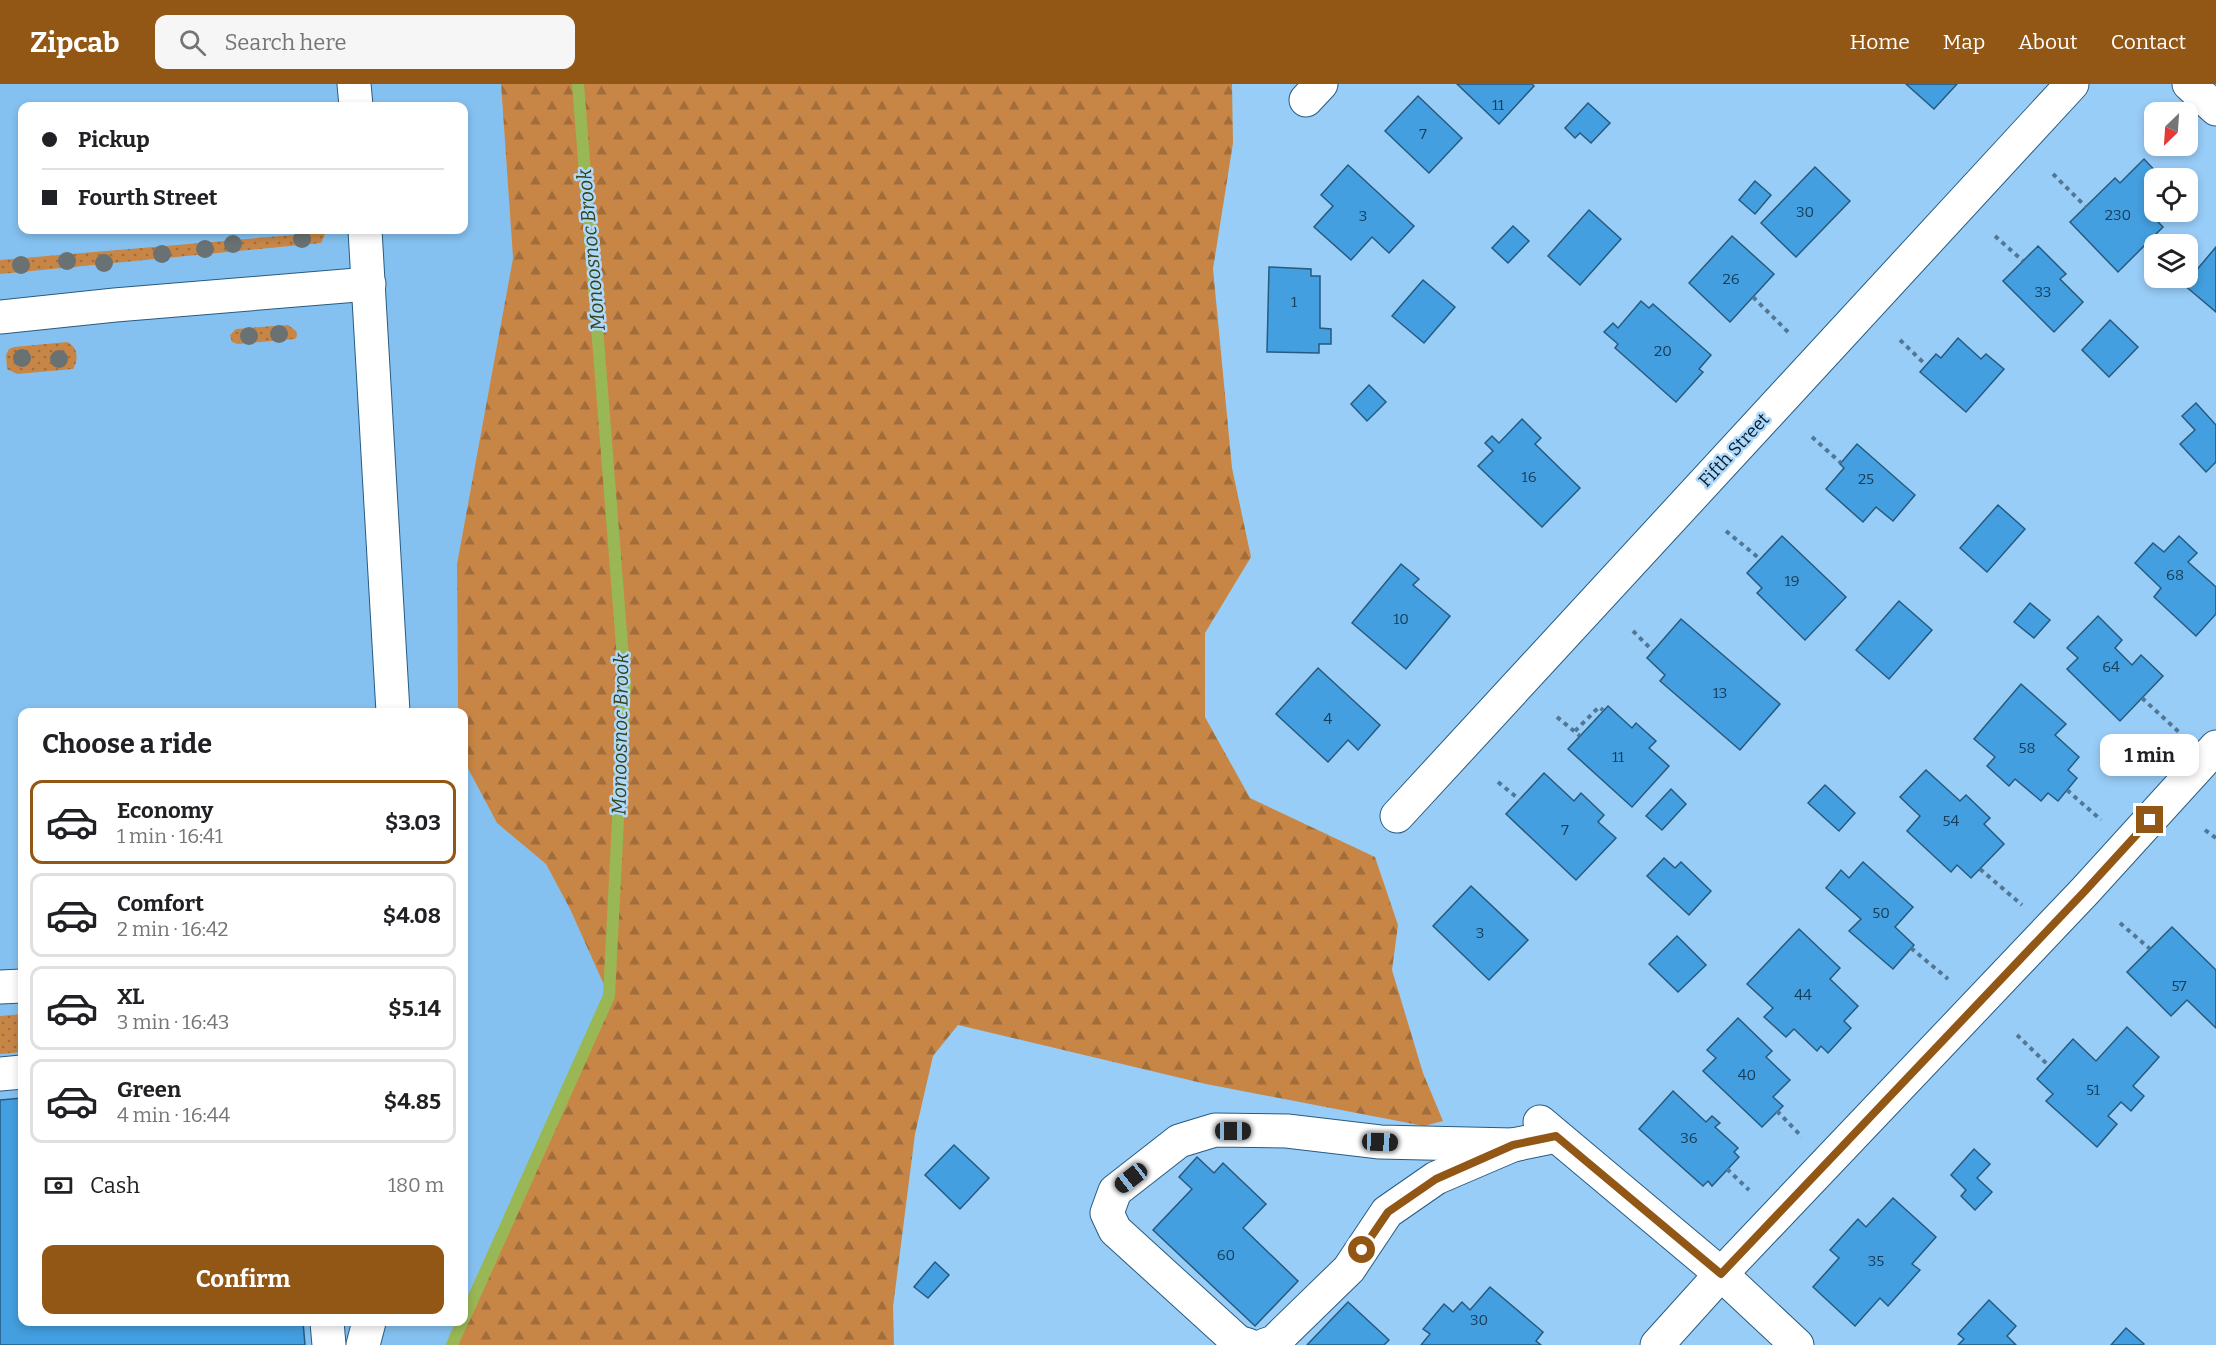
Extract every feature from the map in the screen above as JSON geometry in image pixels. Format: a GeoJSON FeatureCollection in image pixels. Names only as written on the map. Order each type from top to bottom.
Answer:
{"type":"FeatureCollection","features":[{"type":"Feature","properties":{"kind":"street"},"geometry":{"type":"LineString","coordinates":[[354,84],[356,102]]}},
{"type":"Feature","properties":{"kind":"street","name":"Fifth Street"},"geometry":{"type":"LineString","coordinates":[[1397,816],[2072,84]]}},
{"type":"Feature","properties":{"kind":"street"},"geometry":{"type":"LineString","coordinates":[[2189,84],[2216,109]]}},
{"type":"Feature","properties":{"kind":"street"},"geometry":{"type":"LineString","coordinates":[[365,234],[393,708]]}},
{"type":"Feature","properties":{"kind":"street"},"geometry":{"type":"LineString","coordinates":[[0,317],[369,284]]}},
{"type":"Feature","properties":{"kind":"street"},"geometry":{"type":"LineString","coordinates":[[1657,1345],[1721,1274],[2085,891],[2216,747]]}},
{"type":"Feature","properties":{"kind":"street"},"geometry":{"type":"LineString","coordinates":[[0,987],[18,986]]}},
{"type":"Feature","properties":{"kind":"street"},"geometry":{"type":"LineString","coordinates":[[0,1074],[18,1072]]}},
{"type":"Feature","properties":{"kind":"street"},"geometry":{"type":"LineString","coordinates":[[1265,1345],[1274,1342],[1349,1269],[1388,1212],[1436,1179],[1513,1145],[1546,1127],[1721,1274],[1797,1345]]}},
{"type":"Feature","properties":{"kind":"street"},"geometry":{"type":"LineString","coordinates":[[1248,1345],[1238,1342],[1115,1230],[1107,1213],[1115,1191],[1179,1141],[1215,1130],[1287,1131],[1380,1142],[1513,1145]]}},
{"type":"Feature","properties":{"kind":"street"},"geometry":{"type":"LineString","coordinates":[[327,1326],[329,1345]]}},
{"type":"Feature","properties":{"kind":"street"},"geometry":{"type":"LineString","coordinates":[[363,1345],[368,1326]]}},
{"type":"Feature","properties":{"kind":"path"},"geometry":{"type":"LineString","coordinates":[[2053,174],[2086,207]]}},
{"type":"Feature","properties":{"kind":"path"},"geometry":{"type":"LineString","coordinates":[[1995,236],[2022,261]]}},
{"type":"Feature","properties":{"kind":"path"},"geometry":{"type":"LineString","coordinates":[[1753,297],[1793,336]]}},
{"type":"Feature","properties":{"kind":"path"},"geometry":{"type":"LineString","coordinates":[[1899,340],[1926,365]]}},
{"type":"Feature","properties":{"kind":"path"},"geometry":{"type":"LineString","coordinates":[[1812,437],[1841,463]]}},
{"type":"Feature","properties":{"kind":"path"},"geometry":{"type":"LineString","coordinates":[[1726,531],[1760,560]]}},
{"type":"Feature","properties":{"kind":"path"},"geometry":{"type":"LineString","coordinates":[[1633,631],[1653,651]]}},
{"type":"Feature","properties":{"kind":"path"},"geometry":{"type":"LineString","coordinates":[[2142,698],[2181,734]]}},
{"type":"Feature","properties":{"kind":"path"},"geometry":{"type":"LineString","coordinates":[[1575,731],[1599,707],[1603,710]]}},
{"type":"Feature","properties":{"kind":"path"},"geometry":{"type":"LineString","coordinates":[[1557,717],[1580,736]]}},
{"type":"Feature","properties":{"kind":"path"},"geometry":{"type":"LineString","coordinates":[[1498,782],[1520,800]]}},
{"type":"Feature","properties":{"kind":"path"},"geometry":{"type":"LineString","coordinates":[[2067,790],[2102,821]]}},
{"type":"Feature","properties":{"kind":"path"},"geometry":{"type":"LineString","coordinates":[[2205,830],[2216,838]]}},
{"type":"Feature","properties":{"kind":"path"},"geometry":{"type":"LineString","coordinates":[[1980,869],[2023,906]]}},
{"type":"Feature","properties":{"kind":"path"},"geometry":{"type":"LineString","coordinates":[[2120,923],[2150,949]]}},
{"type":"Feature","properties":{"kind":"path"},"geometry":{"type":"LineString","coordinates":[[1911,948],[1953,984]]}},
{"type":"Feature","properties":{"kind":"path"},"geometry":{"type":"LineString","coordinates":[[2017,1035],[2049,1066]]}},
{"type":"Feature","properties":{"kind":"path"},"geometry":{"type":"LineString","coordinates":[[1777,1112],[1807,1141]]}},
{"type":"Feature","properties":{"kind":"path"},"geometry":{"type":"LineString","coordinates":[[1727,1169],[1756,1196]]}},
{"type":"Feature","properties":{"kind":"shaded area"},"geometry":{"type":"Polygon","coordinates":[[[0,84],[501,84],[513,258],[457,564],[458,708],[18,708],[18,1326],[460,1326],[452,1345],[0,1345],[0,84]]]}},
{"type":"Feature","properties":{"kind":"shaded area"},"geometry":{"type":"Polygon","coordinates":[[[468,769],[497,823],[546,864],[570,909],[609,996],[468,1310],[468,769]]]}},
{"type":"Feature","properties":{"kind":"green space"},"geometry":{"type":"Polygon","coordinates":[[[501,84],[1232,84],[1233,143],[1213,269],[1232,468],[1251,557],[1205,633],[1205,717],[1250,798],[1375,857],[1398,925],[1392,970],[1423,1073],[1443,1121],[1424,1126],[1206,1084],[958,1025],[933,1056],[915,1134],[893,1307],[894,1345],[452,1345],[461,1326],[468,1326],[468,1309],[609,996],[570,909],[546,864],[497,823],[468,769],[468,708],[458,708],[457,564],[513,258],[501,84]]]}},
{"type":"Feature","properties":{"kind":"green space"},"geometry":{"type":"Polygon","coordinates":[[[325,234],[321,243],[0,274],[0,260],[325,234]]]}},
{"type":"Feature","properties":{"kind":"green space"},"geometry":{"type":"Polygon","coordinates":[[[288,325],[296,331],[295,339],[238,344],[232,342],[230,335],[236,329],[288,325]]]}},
{"type":"Feature","properties":{"kind":"green space"},"geometry":{"type":"Polygon","coordinates":[[[67,342],[71,344],[76,354],[73,369],[17,374],[7,369],[6,355],[9,349],[67,342]]]}},
{"type":"Feature","properties":{"kind":"green space"},"geometry":{"type":"Polygon","coordinates":[[[18,1014],[18,1052],[0,1054],[0,1016],[18,1014]]]}},
{"type":"Feature","properties":{"kind":"building"},"geometry":{"type":"Polygon","coordinates":[[[1457,84],[1532,84],[1534,86],[1499,124],[1457,84]]]}},
{"type":"Feature","properties":{"kind":"building"},"geometry":{"type":"Polygon","coordinates":[[[1906,84],[1957,84],[1934,109],[1906,84]]]}},
{"type":"Feature","properties":{"kind":"building"},"geometry":{"type":"Polygon","coordinates":[[[1418,96],[1462,138],[1429,173],[1385,131],[1418,96]]]}},
{"type":"Feature","properties":{"kind":"building"},"geometry":{"type":"Polygon","coordinates":[[[1588,103],[1610,123],[1591,143],[1580,133],[1575,138],[1565,128],[1588,103]]]}},
{"type":"Feature","properties":{"kind":"building"},"geometry":{"type":"Polygon","coordinates":[[[2144,159],[2153,168],[2144,168],[2144,222],[2158,222],[2163,227],[2156,234],[2144,234],[2144,246],[2118,272],[2070,222],[2115,178],[2120,183],[2144,159]]]}},
{"type":"Feature","properties":{"kind":"building"},"geometry":{"type":"Polygon","coordinates":[[[1348,165],[1414,226],[1389,253],[1372,237],[1351,260],[1314,227],[1333,206],[1321,195],[1348,165]]]}},
{"type":"Feature","properties":{"kind":"building"},"geometry":{"type":"Polygon","coordinates":[[[1815,167],[1850,201],[1796,257],[1761,223],[1815,167]]]}},
{"type":"Feature","properties":{"kind":"building"},"geometry":{"type":"Polygon","coordinates":[[[1755,181],[1771,195],[1755,214],[1739,200],[1755,181]]]}},
{"type":"Feature","properties":{"kind":"building"},"geometry":{"type":"Polygon","coordinates":[[[1589,210],[1621,239],[1580,285],[1548,256],[1589,210]]]}},
{"type":"Feature","properties":{"kind":"building"},"geometry":{"type":"Polygon","coordinates":[[[1513,226],[1529,241],[1508,263],[1492,248],[1513,226]]]}},
{"type":"Feature","properties":{"kind":"building"},"geometry":{"type":"Polygon","coordinates":[[[1732,236],[1774,274],[1730,322],[1689,283],[1732,236]]]}},
{"type":"Feature","properties":{"kind":"building"},"geometry":{"type":"Polygon","coordinates":[[[2038,246],[2066,274],[2060,279],[2083,302],[2054,332],[2003,281],[2038,246]]]}},
{"type":"Feature","properties":{"kind":"building"},"geometry":{"type":"Polygon","coordinates":[[[2216,247],[2216,312],[2188,288],[2198,288],[2198,268],[2216,247]]]}},
{"type":"Feature","properties":{"kind":"building"},"geometry":{"type":"Polygon","coordinates":[[[1269,267],[1311,269],[1311,276],[1320,276],[1320,328],[1331,329],[1331,344],[1319,344],[1319,353],[1267,352],[1269,267]]]}},
{"type":"Feature","properties":{"kind":"building"},"geometry":{"type":"Polygon","coordinates":[[[1423,280],[1455,307],[1424,343],[1392,316],[1423,280]]]}},
{"type":"Feature","properties":{"kind":"building"},"geometry":{"type":"Polygon","coordinates":[[[1641,301],[1649,308],[1653,304],[1711,355],[1699,369],[1703,372],[1676,402],[1615,348],[1618,344],[1604,332],[1613,323],[1618,328],[1641,301]]]}},
{"type":"Feature","properties":{"kind":"building"},"geometry":{"type":"Polygon","coordinates":[[[2110,320],[2138,347],[2109,377],[2082,350],[2110,320]]]}},
{"type":"Feature","properties":{"kind":"building"},"geometry":{"type":"Polygon","coordinates":[[[1958,338],[1981,359],[1986,354],[2004,369],[1966,412],[1920,372],[1936,354],[1941,358],[1958,338]]]}},
{"type":"Feature","properties":{"kind":"building"},"geometry":{"type":"Polygon","coordinates":[[[1369,385],[1386,402],[1367,421],[1351,404],[1369,385]]]}},
{"type":"Feature","properties":{"kind":"building"},"geometry":{"type":"Polygon","coordinates":[[[2196,403],[2216,425],[2216,462],[2206,472],[2180,444],[2195,430],[2182,416],[2196,403]]]}},
{"type":"Feature","properties":{"kind":"building"},"geometry":{"type":"Polygon","coordinates":[[[1522,419],[1541,438],[1535,444],[1580,488],[1542,527],[1478,466],[1493,451],[1485,443],[1492,436],[1499,443],[1522,419]]]}},
{"type":"Feature","properties":{"kind":"building"},"geometry":{"type":"Polygon","coordinates":[[[1857,444],[1915,495],[1893,521],[1876,507],[1863,522],[1826,489],[1844,468],[1840,464],[1857,444]]]}},
{"type":"Feature","properties":{"kind":"building"},"geometry":{"type":"Polygon","coordinates":[[[1998,505],[2025,529],[1987,572],[1960,548],[1998,505]]]}},
{"type":"Feature","properties":{"kind":"building"},"geometry":{"type":"Polygon","coordinates":[[[1782,536],[1846,597],[1805,640],[1757,593],[1762,588],[1747,573],[1782,536]]]}},
{"type":"Feature","properties":{"kind":"building"},"geometry":{"type":"Polygon","coordinates":[[[2179,536],[2197,553],[2188,562],[2216,587],[2216,614],[2196,636],[2154,597],[2161,588],[2135,563],[2153,543],[2164,552],[2179,536]]]}},
{"type":"Feature","properties":{"kind":"building"},"geometry":{"type":"Polygon","coordinates":[[[1401,564],[1419,579],[1413,585],[1450,616],[1406,669],[1352,623],[1401,564]]]}},
{"type":"Feature","properties":{"kind":"building"},"geometry":{"type":"Polygon","coordinates":[[[1899,601],[1932,630],[1889,679],[1856,650],[1899,601]]]}},
{"type":"Feature","properties":{"kind":"building"},"geometry":{"type":"Polygon","coordinates":[[[2030,603],[2050,620],[2034,638],[2014,622],[2030,603]]]}},
{"type":"Feature","properties":{"kind":"building"},"geometry":{"type":"Polygon","coordinates":[[[2098,616],[2122,640],[2115,648],[2132,665],[2141,655],[2163,676],[2120,721],[2067,669],[2078,658],[2067,648],[2098,616]]]}},
{"type":"Feature","properties":{"kind":"building"},"geometry":{"type":"Polygon","coordinates":[[[1681,619],[1780,704],[1740,750],[1660,681],[1665,675],[1647,658],[1681,619]]]}},
{"type":"Feature","properties":{"kind":"building"},"geometry":{"type":"Polygon","coordinates":[[[1318,668],[1380,725],[1358,750],[1348,740],[1328,762],[1276,714],[1318,668]]]}},
{"type":"Feature","properties":{"kind":"building"},"geometry":{"type":"Polygon","coordinates":[[[2021,684],[2066,724],[2055,735],[2079,757],[2068,770],[2077,778],[2058,801],[2048,793],[2041,801],[2015,779],[2009,786],[1987,766],[1995,757],[1974,739],[2021,684]]]}},
{"type":"Feature","properties":{"kind":"building"},"geometry":{"type":"Polygon","coordinates":[[[1608,706],[1632,728],[1636,723],[1656,741],[1649,748],[1669,766],[1632,807],[1568,749],[1608,706]]]}},
{"type":"Feature","properties":{"kind":"building"},"geometry":{"type":"Polygon","coordinates":[[[1926,770],[1960,801],[1966,795],[1990,818],[1984,824],[2004,844],[1971,878],[1957,865],[1951,872],[1907,831],[1920,816],[1900,797],[1926,770]]]}},
{"type":"Feature","properties":{"kind":"building"},"geometry":{"type":"Polygon","coordinates":[[[1544,773],[1574,801],[1581,793],[1604,815],[1598,822],[1616,838],[1576,880],[1506,814],[1544,773]]]}},
{"type":"Feature","properties":{"kind":"building"},"geometry":{"type":"Polygon","coordinates":[[[1825,785],[1855,813],[1839,831],[1808,803],[1825,785]]]}},
{"type":"Feature","properties":{"kind":"building"},"geometry":{"type":"Polygon","coordinates":[[[1671,789],[1686,804],[1662,830],[1646,816],[1671,789]]]}},
{"type":"Feature","properties":{"kind":"building"},"geometry":{"type":"Polygon","coordinates":[[[1664,858],[1675,868],[1681,862],[1711,891],[1689,915],[1647,876],[1664,858]]]}},
{"type":"Feature","properties":{"kind":"building"},"geometry":{"type":"Polygon","coordinates":[[[1863,862],[1913,907],[1895,927],[1914,945],[1893,969],[1849,931],[1861,919],[1826,888],[1841,870],[1849,878],[1863,862]]]}},
{"type":"Feature","properties":{"kind":"building"},"geometry":{"type":"Polygon","coordinates":[[[1471,886],[1528,940],[1489,980],[1433,926],[1471,886]]]}},
{"type":"Feature","properties":{"kind":"building"},"geometry":{"type":"Polygon","coordinates":[[[2172,927],[2216,970],[2216,1028],[2187,1000],[2171,1016],[2127,972],[2172,927]]]}},
{"type":"Feature","properties":{"kind":"building"},"geometry":{"type":"Polygon","coordinates":[[[1799,929],[1840,968],[1830,979],[1858,1006],[1844,1021],[1851,1028],[1828,1053],[1821,1046],[1817,1051],[1794,1029],[1786,1037],[1764,1017],[1773,1008],[1747,984],[1799,929]]]}},
{"type":"Feature","properties":{"kind":"building"},"geometry":{"type":"Polygon","coordinates":[[[1677,936],[1706,965],[1678,992],[1649,964],[1677,936]]]}},
{"type":"Feature","properties":{"kind":"building"},"geometry":{"type":"Polygon","coordinates":[[[1738,1018],[1772,1051],[1766,1057],[1790,1080],[1773,1097],[1783,1106],[1762,1127],[1703,1071],[1716,1058],[1707,1050],[1738,1018]]]}},
{"type":"Feature","properties":{"kind":"building"},"geometry":{"type":"Polygon","coordinates":[[[2127,1027],[2159,1057],[2133,1086],[2144,1096],[2131,1111],[2121,1102],[2108,1116],[2117,1124],[2097,1147],[2046,1101],[2053,1094],[2037,1079],[2073,1039],[2096,1061],[2127,1027]]]}},
{"type":"Feature","properties":{"kind":"building"},"geometry":{"type":"Polygon","coordinates":[[[1673,1091],[1706,1122],[1712,1116],[1720,1123],[1715,1127],[1738,1148],[1734,1152],[1739,1157],[1712,1186],[1708,1181],[1703,1186],[1639,1129],[1673,1091]]]}},
{"type":"Feature","properties":{"kind":"building"},"geometry":{"type":"Polygon","coordinates":[[[18,1098],[18,1326],[303,1326],[305,1345],[0,1345],[0,1100],[18,1098]]]}},
{"type":"Feature","properties":{"kind":"building"},"geometry":{"type":"Polygon","coordinates":[[[954,1145],[989,1178],[960,1209],[925,1175],[954,1145]]]}},
{"type":"Feature","properties":{"kind":"building"},"geometry":{"type":"Polygon","coordinates":[[[1974,1149],[1990,1164],[1977,1178],[1992,1192],[1975,1210],[1961,1196],[1966,1190],[1951,1175],[1974,1149]]]}},
{"type":"Feature","properties":{"kind":"building"},"geometry":{"type":"Polygon","coordinates":[[[1197,1157],[1214,1173],[1223,1163],[1266,1204],[1243,1228],[1298,1281],[1255,1326],[1153,1230],[1192,1189],[1179,1177],[1197,1157]]]}},
{"type":"Feature","properties":{"kind":"building"},"geometry":{"type":"Polygon","coordinates":[[[1893,1198],[1936,1237],[1912,1264],[1920,1270],[1888,1306],[1880,1298],[1855,1326],[1813,1287],[1839,1258],[1830,1250],[1858,1219],[1866,1227],[1893,1198]]]}},
{"type":"Feature","properties":{"kind":"building"},"geometry":{"type":"Polygon","coordinates":[[[935,1262],[949,1275],[928,1298],[914,1287],[935,1262]]]}},
{"type":"Feature","properties":{"kind":"building"},"geometry":{"type":"Polygon","coordinates":[[[1490,1287],[1543,1332],[1536,1341],[1541,1345],[1421,1345],[1430,1334],[1423,1329],[1444,1304],[1453,1312],[1462,1302],[1470,1310],[1490,1287]]]}},
{"type":"Feature","properties":{"kind":"building"},"geometry":{"type":"Polygon","coordinates":[[[1989,1300],[2016,1326],[2007,1336],[2016,1345],[1958,1345],[1964,1339],[1958,1334],[1989,1300]]]}},
{"type":"Feature","properties":{"kind":"building"},"geometry":{"type":"Polygon","coordinates":[[[1348,1302],[1389,1340],[1384,1345],[1307,1345],[1348,1302]]]}},
{"type":"Feature","properties":{"kind":"building"},"geometry":{"type":"Polygon","coordinates":[[[2126,1328],[2144,1344],[2111,1345],[2126,1328]]]}},
{"type":"Feature","properties":{"kind":"waterway","name":"Monoosnoc Brook"},"geometry":{"type":"LineString","coordinates":[[468,1310],[609,996],[625,684],[578,84]]}},
{"type":"Feature","properties":{"kind":"waterway","name":"Monoosnoc Brook"},"geometry":{"type":"LineString","coordinates":[[452,1345],[460,1326]]}},
{"type":"Feature","properties":{"kind":"route"},"geometry":{"type":"LineString","coordinates":[[1362,1250],[1388,1212],[1436,1179],[1513,1145],[1556,1136],[1721,1274],[2150,820]]}}]}
